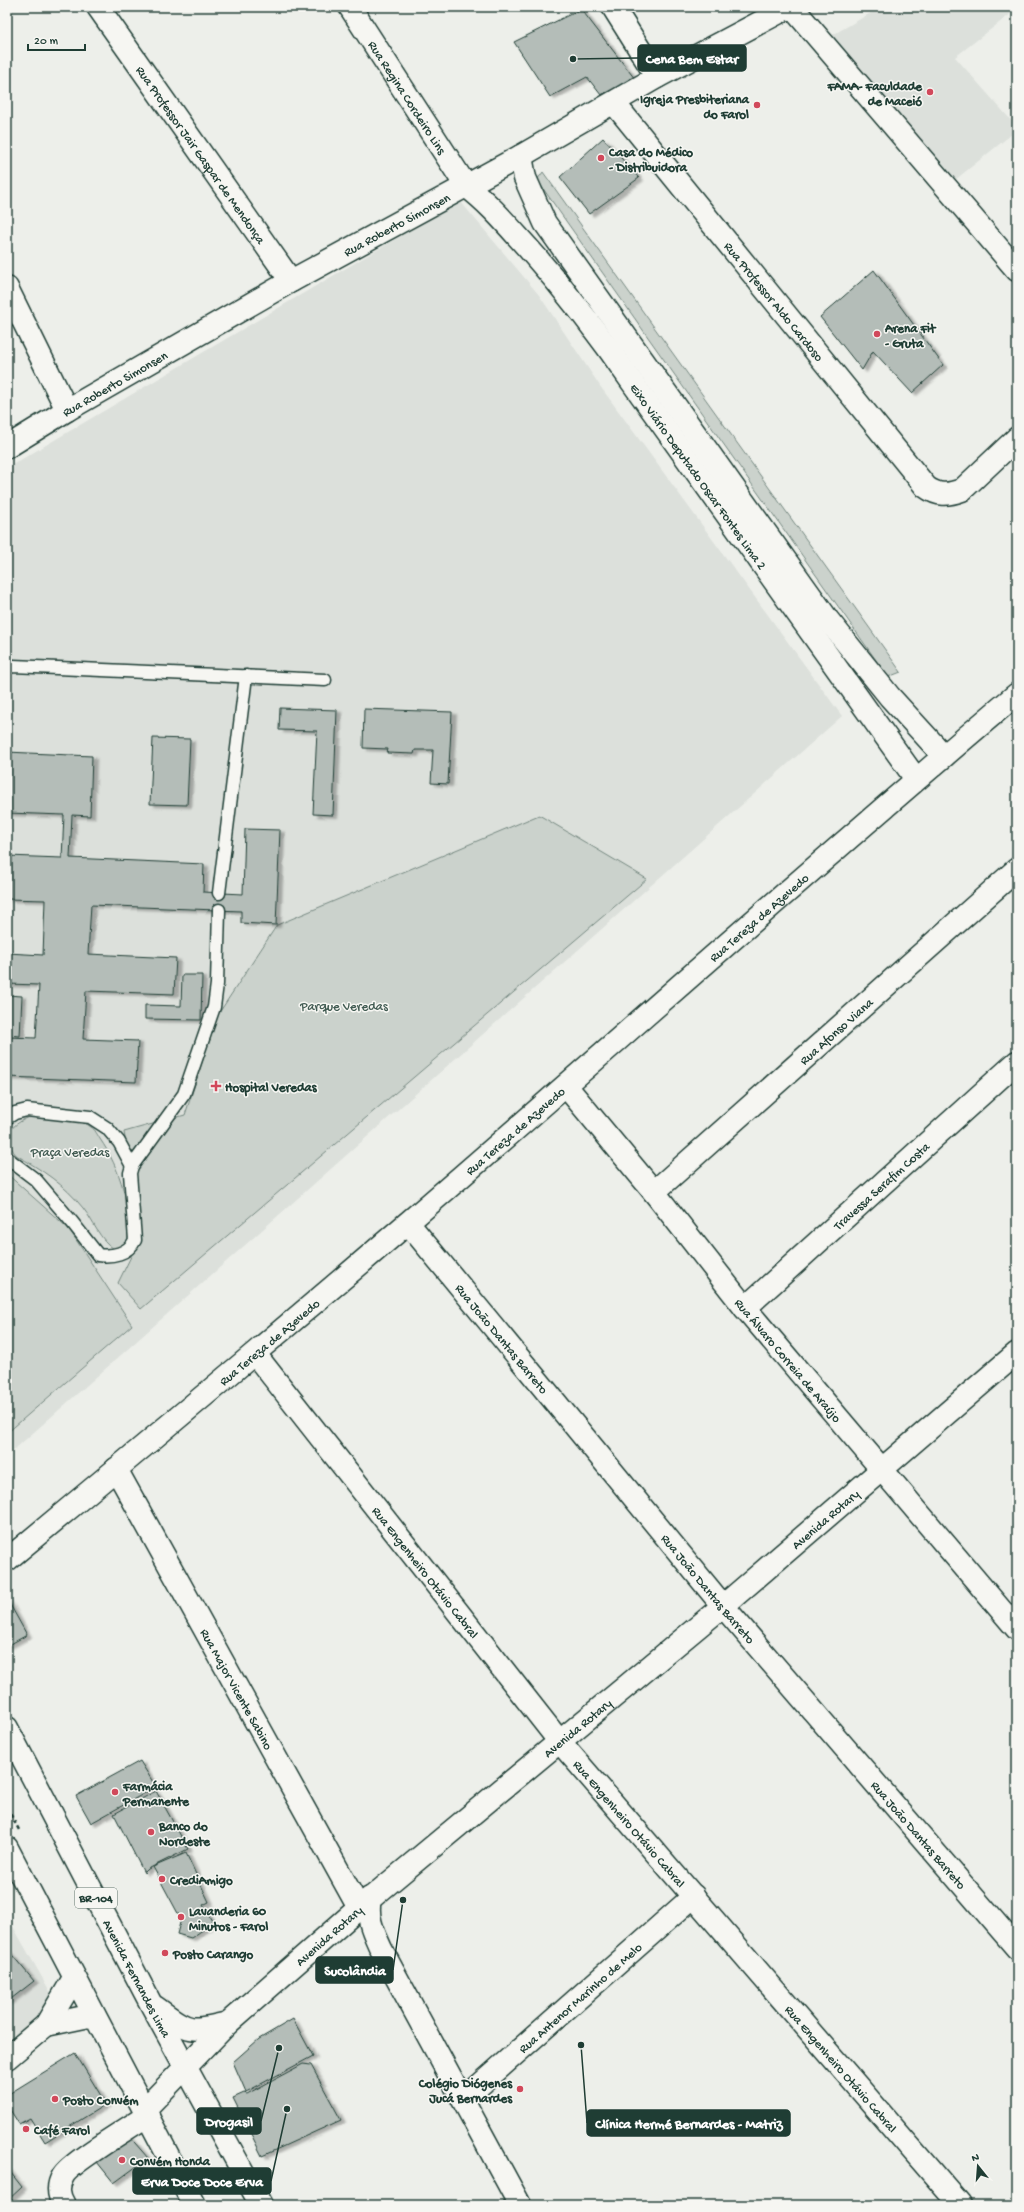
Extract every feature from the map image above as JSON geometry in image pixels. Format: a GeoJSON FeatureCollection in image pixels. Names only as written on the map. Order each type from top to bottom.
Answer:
{"type":"FeatureCollection","features":[{"type":"Feature","properties":{"kind":"main road","name":"Rua Professor Jair Gaspar de Mendonça"},"geometry":{"type":"LineString","coordinates":[[98,7],[291,281]]}},
{"type":"Feature","properties":{"kind":"main road","name":"Rua Regina Cordeiro Lins"},"geometry":{"type":"LineString","coordinates":[[350,7],[466,186]]}},
{"type":"Feature","properties":{"kind":"main road"},"geometry":{"type":"LineString","coordinates":[[613,7],[657,77]]}},
{"type":"Feature","properties":{"kind":"main road","name":"Rua Roberto Simonsen"},"geometry":{"type":"LineString","coordinates":[[7,448],[67,410],[291,281],[521,156],[657,77],[789,7]]}},
{"type":"Feature","properties":{"kind":"main road"},"geometry":{"type":"LineString","coordinates":[[792,7],[1017,270]]}},
{"type":"Feature","properties":{"kind":"main road","name":"Rua Professor Aldo Cardoso"},"geometry":{"type":"LineString","coordinates":[[614,103],[926,487],[940,494],[950,494],[962,490],[1017,438]]}},
{"type":"Feature","properties":{"kind":"main road","name":"Eixo Viário Deputado Oscar Fontes Lima 2"},"geometry":{"type":"LineString","coordinates":[[521,156],[525,178],[545,223],[828,620],[890,697],[944,756]]}},
{"type":"Feature","properties":{"kind":"main road","name":"Eixo Viário Deputado Oscar Fontes Lima 2"},"geometry":{"type":"LineString","coordinates":[[466,186],[487,201],[552,275],[603,338],[632,382],[836,670],[916,779]]}},
{"type":"Feature","properties":{"kind":"main road"},"geometry":{"type":"LineString","coordinates":[[7,288],[67,410]]}},
{"type":"Feature","properties":{"kind":"main road","name":"Rua Tereza de Azevedo"},"geometry":{"type":"LineString","coordinates":[[7,1560],[255,1354],[408,1223],[916,779],[1017,694]]}},
{"type":"Feature","properties":{"kind":"main road","name":"Rua Afonso Viana"},"geometry":{"type":"LineString","coordinates":[[654,1192],[1017,869]]}},
{"type":"Feature","properties":{"kind":"main road","name":"Travessa Serafim Costa"},"geometry":{"type":"LineString","coordinates":[[745,1308],[1017,1062]]}},
{"type":"Feature","properties":{"kind":"main road","name":"Rua Álvaro Correia de Araújo"},"geometry":{"type":"LineString","coordinates":[[566,1086],[654,1192],[745,1308],[1017,1629]]}},
{"type":"Feature","properties":{"kind":"main road","name":"Rua João Dantas Barreto"},"geometry":{"type":"LineString","coordinates":[[408,1223],[723,1606],[1017,1948]]}},
{"type":"Feature","properties":{"kind":"main road","name":"Avenida Rotary"},"geometry":{"type":"LineString","coordinates":[[64,2205],[60,2197],[58,2187],[66,2171],[146,2112],[185,2066],[228,2023],[364,1903],[723,1606],[880,1469],[1017,1353]]}},
{"type":"Feature","properties":{"kind":"main road","name":"Rua Engenheiro Otávio Cabral"},"geometry":{"type":"LineString","coordinates":[[255,1354],[560,1742],[960,2205]]}},
{"type":"Feature","properties":{"kind":"main road","name":"Rua Major Vicente Sabino"},"geometry":{"type":"LineString","coordinates":[[116,1469],[364,1903]]}},
{"type":"Feature","properties":{"kind":"main road","name":"Avenida Fernandes Lima"},"geometry":{"type":"LineString","coordinates":[[7,1728],[151,2004],[261,2205]]}},
{"type":"Feature","properties":{"kind":"main road"},"geometry":{"type":"LineString","coordinates":[[7,1848],[194,2205]]}},
{"type":"Feature","properties":{"kind":"main road","name":"Rua Antenor Marinho de Melo"},"geometry":{"type":"LineString","coordinates":[[464,2099],[694,1896]]}},
{"type":"Feature","properties":{"kind":"main road"},"geometry":{"type":"LineString","coordinates":[[364,1903],[367,1910],[369,1923],[381,1949],[464,2099],[520,2205]]}},
{"type":"Feature","properties":{"kind":"main road"},"geometry":{"type":"LineString","coordinates":[[332,1931],[348,1927],[360,1928],[370,1935],[381,1949]]}},
{"type":"Feature","properties":{"kind":"main road"},"geometry":{"type":"LineString","coordinates":[[7,2058],[46,2025],[74,1978]]}},
{"type":"Feature","properties":{"kind":"main road"},"geometry":{"type":"LineString","coordinates":[[151,2004],[188,2029],[199,2030],[228,2023]]}},
{"type":"Feature","properties":{"kind":"main road"},"geometry":{"type":"LineString","coordinates":[[46,2025],[94,2015]]}},
{"type":"Feature","properties":{"kind":"lane"},"geometry":{"type":"LineString","coordinates":[[7,668],[13,666],[325,680]]}},
{"type":"Feature","properties":{"kind":"lane"},"geometry":{"type":"LineString","coordinates":[[219,893],[246,676]]}},
{"type":"Feature","properties":{"kind":"lane"},"geometry":{"type":"LineString","coordinates":[[7,1158],[36,1180],[98,1255],[106,1256],[124,1252],[132,1245],[135,1240],[130,1174],[132,1166],[184,1094],[214,1007],[217,984],[219,910]]}},
{"type":"Feature","properties":{"kind":"lane"},"geometry":{"type":"LineString","coordinates":[[7,1118],[15,1113],[27,1110],[90,1117],[107,1128],[119,1142],[132,1166]]}},
{"type":"Feature","properties":{"kind":"lane"},"geometry":{"type":"LineString","coordinates":[[7,1172],[18,1166]]}},
{"type":"Feature","properties":{"kind":"shaded area","name":"FAMA- Faculdade de Maceió"},"geometry":{"type":"Polygon","coordinates":[[[881,7],[1017,7],[1017,9],[955,57],[1017,127],[1017,130],[950,184],[829,37],[881,7]]]}},
{"type":"Feature","properties":{"kind":"shaded area","name":"Hospital Veredas"},"geometry":{"type":"Polygon","coordinates":[[[460,201],[539,295],[600,386],[842,716],[7,1456],[7,468],[460,201]]]}},
{"type":"Feature","properties":{"kind":"shaded area"},"geometry":{"type":"Polygon","coordinates":[[[7,1916],[56,2002],[7,2044],[7,1916]]]}},
{"type":"Feature","properties":{"kind":"green space"},"geometry":{"type":"Polygon","coordinates":[[[543,172],[901,672],[888,677],[537,180],[543,172]]]}},
{"type":"Feature","properties":{"kind":"green space","name":"Parque Veredas"},"geometry":{"type":"Polygon","coordinates":[[[539,815],[647,879],[141,1309],[118,1283],[141,1236],[124,1132],[185,1115],[217,1016],[277,925],[539,815]]]}},
{"type":"Feature","properties":{"kind":"green space","name":"Praça Veredas"},"geometry":{"type":"Polygon","coordinates":[[[32,1116],[55,1116],[70,1118],[84,1123],[95,1131],[114,1163],[123,1189],[128,1217],[127,1245],[114,1249],[109,1245],[100,1235],[87,1213],[76,1199],[44,1172],[16,1155],[11,1148],[9,1141],[10,1131],[14,1126],[32,1116]]]}},
{"type":"Feature","properties":{"kind":"green space"},"geometry":{"type":"Polygon","coordinates":[[[7,1174],[69,1229],[132,1325],[7,1433],[7,1174]]]}},
{"type":"Feature","properties":{"kind":"building"},"geometry":{"type":"Polygon","coordinates":[[[581,9],[635,79],[601,95],[587,77],[550,97],[514,42],[581,9]]]}},
{"type":"Feature","properties":{"kind":"building","name":"Casa do Médico - Distribuidora"},"geometry":{"type":"Polygon","coordinates":[[[603,138],[639,178],[589,214],[560,177],[603,138]]]}},
{"type":"Feature","properties":{"kind":"building","name":"Arena Fit - Gruta"},"geometry":{"type":"Polygon","coordinates":[[[874,270],[943,365],[912,393],[873,351],[862,370],[820,317],[874,270]]]}},
{"type":"Feature","properties":{"kind":"building"},"geometry":{"type":"Polygon","coordinates":[[[280,708],[337,710],[333,815],[313,814],[317,731],[279,730],[280,708]]]}},
{"type":"Feature","properties":{"kind":"building"},"geometry":{"type":"Polygon","coordinates":[[[364,709],[452,712],[448,784],[431,783],[433,750],[415,750],[414,754],[387,753],[388,749],[363,748],[364,709]]]}},
{"type":"Feature","properties":{"kind":"building"},"geometry":{"type":"Polygon","coordinates":[[[153,738],[190,739],[187,805],[150,804],[153,738]]]}},
{"type":"Feature","properties":{"kind":"building"},"geometry":{"type":"Polygon","coordinates":[[[7,752],[92,756],[90,816],[72,815],[70,858],[204,864],[203,892],[243,894],[245,829],[280,830],[276,925],[241,923],[241,911],[91,905],[88,954],[176,958],[174,994],[86,991],[83,1039],[138,1041],[136,1082],[7,1077],[7,1037],[36,1038],[39,985],[7,984],[7,953],[43,955],[45,900],[7,899],[7,856],[62,858],[64,815],[7,813],[7,752]]]}},
{"type":"Feature","properties":{"kind":"building"},"geometry":{"type":"Polygon","coordinates":[[[182,975],[202,975],[201,1020],[145,1019],[145,1005],[181,1006],[182,975]]]}},
{"type":"Feature","properties":{"kind":"building"},"geometry":{"type":"Polygon","coordinates":[[[7,995],[22,996],[20,1036],[7,1035],[7,995]]]}},
{"type":"Feature","properties":{"kind":"building"},"geometry":{"type":"Polygon","coordinates":[[[7,1599],[27,1635],[7,1646],[7,1599]]]}},
{"type":"Feature","properties":{"kind":"building","name":"Farmácia Permanente"},"geometry":{"type":"Polygon","coordinates":[[[140,1761],[156,1787],[91,1823],[76,1796],[140,1761]]]}},
{"type":"Feature","properties":{"kind":"building","name":"Banco do Nordeste"},"geometry":{"type":"Polygon","coordinates":[[[156,1791],[188,1849],[148,1869],[144,1873],[114,1814],[156,1791]]]}},
{"type":"Feature","properties":{"kind":"building"},"geometry":{"type":"Polygon","coordinates":[[[186,1853],[209,1902],[203,1905],[213,1923],[191,1938],[177,1934],[181,1919],[153,1867],[186,1853]]]}},
{"type":"Feature","properties":{"kind":"building"},"geometry":{"type":"Polygon","coordinates":[[[7,1949],[34,1981],[7,2002],[7,1949]]]}},
{"type":"Feature","properties":{"kind":"building"},"geometry":{"type":"Polygon","coordinates":[[[293,2019],[313,2056],[246,2092],[233,2062],[259,2039],[293,2019]]]}},
{"type":"Feature","properties":{"kind":"building","name":"Posto Convém"},"geometry":{"type":"Polygon","coordinates":[[[75,2053],[106,2104],[45,2142],[30,2118],[19,2124],[7,2105],[7,2095],[75,2053]]]}},
{"type":"Feature","properties":{"kind":"building"},"geometry":{"type":"Polygon","coordinates":[[[303,2064],[311,2065],[341,2120],[262,2156],[233,2098],[244,2093],[247,2094],[303,2064]]]}},
{"type":"Feature","properties":{"kind":"building","name":"Convém Honda"},"geometry":{"type":"Polygon","coordinates":[[[128,2135],[148,2158],[114,2183],[97,2162],[128,2135]]]}},
{"type":"Feature","properties":{"kind":"building"},"geometry":{"type":"Polygon","coordinates":[[[7,2168],[22,2187],[7,2201],[7,2168]]]}},
{"type":"Feature","properties":{"kind":"place","name":"Cena Bem Estar"},"geometry":{"type":"Point","coordinates":[573,59]}},
{"type":"Feature","properties":{"kind":"place","name":"FAMA- Faculdade de Maceió"},"geometry":{"type":"Point","coordinates":[930,92]}},
{"type":"Feature","properties":{"kind":"place","name":"Igreja Presbiteriana do Farol"},"geometry":{"type":"Point","coordinates":[757,105]}},
{"type":"Feature","properties":{"kind":"place","name":"Casa do Médico - Distribuidora"},"geometry":{"type":"Point","coordinates":[601,158]}},
{"type":"Feature","properties":{"kind":"place","name":"Arena Fit - Gruta"},"geometry":{"type":"Point","coordinates":[877,334]}},
{"type":"Feature","properties":{"kind":"place","name":"Hospital Veredas"},"geometry":{"type":"Point","coordinates":[216,1086]}},
{"type":"Feature","properties":{"kind":"place","name":"Farmácia Permanente"},"geometry":{"type":"Point","coordinates":[115,1792]}},
{"type":"Feature","properties":{"kind":"place","name":"Banco do Nordeste"},"geometry":{"type":"Point","coordinates":[151,1832]}},
{"type":"Feature","properties":{"kind":"place","name":"CrediAmigo"},"geometry":{"type":"Point","coordinates":[162,1879]}},
{"type":"Feature","properties":{"kind":"place","name":"Sucolândia"},"geometry":{"type":"Point","coordinates":[403,1900]}},
{"type":"Feature","properties":{"kind":"place","name":"Lavanderia 60 Minutos - Farol"},"geometry":{"type":"Point","coordinates":[181,1917]}},
{"type":"Feature","properties":{"kind":"place","name":"Posto Carango"},"geometry":{"type":"Point","coordinates":[165,1953]}},
{"type":"Feature","properties":{"kind":"place","name":"Clínica Hermé Bernardes - Matriz"},"geometry":{"type":"Point","coordinates":[581,2045]}},
{"type":"Feature","properties":{"kind":"place","name":"Drogasil"},"geometry":{"type":"Point","coordinates":[279,2048]}},
{"type":"Feature","properties":{"kind":"place","name":"Colégio Diógenes Jucá Bernardes"},"geometry":{"type":"Point","coordinates":[520,2089]}},
{"type":"Feature","properties":{"kind":"place","name":"Posto Convém"},"geometry":{"type":"Point","coordinates":[55,2099]}},
{"type":"Feature","properties":{"kind":"place","name":"Erva Doce Doce Erva"},"geometry":{"type":"Point","coordinates":[287,2109]}},
{"type":"Feature","properties":{"kind":"place","name":"Café Farol"},"geometry":{"type":"Point","coordinates":[26,2129]}},
{"type":"Feature","properties":{"kind":"place","name":"Convém Honda"},"geometry":{"type":"Point","coordinates":[122,2160]}}]}
